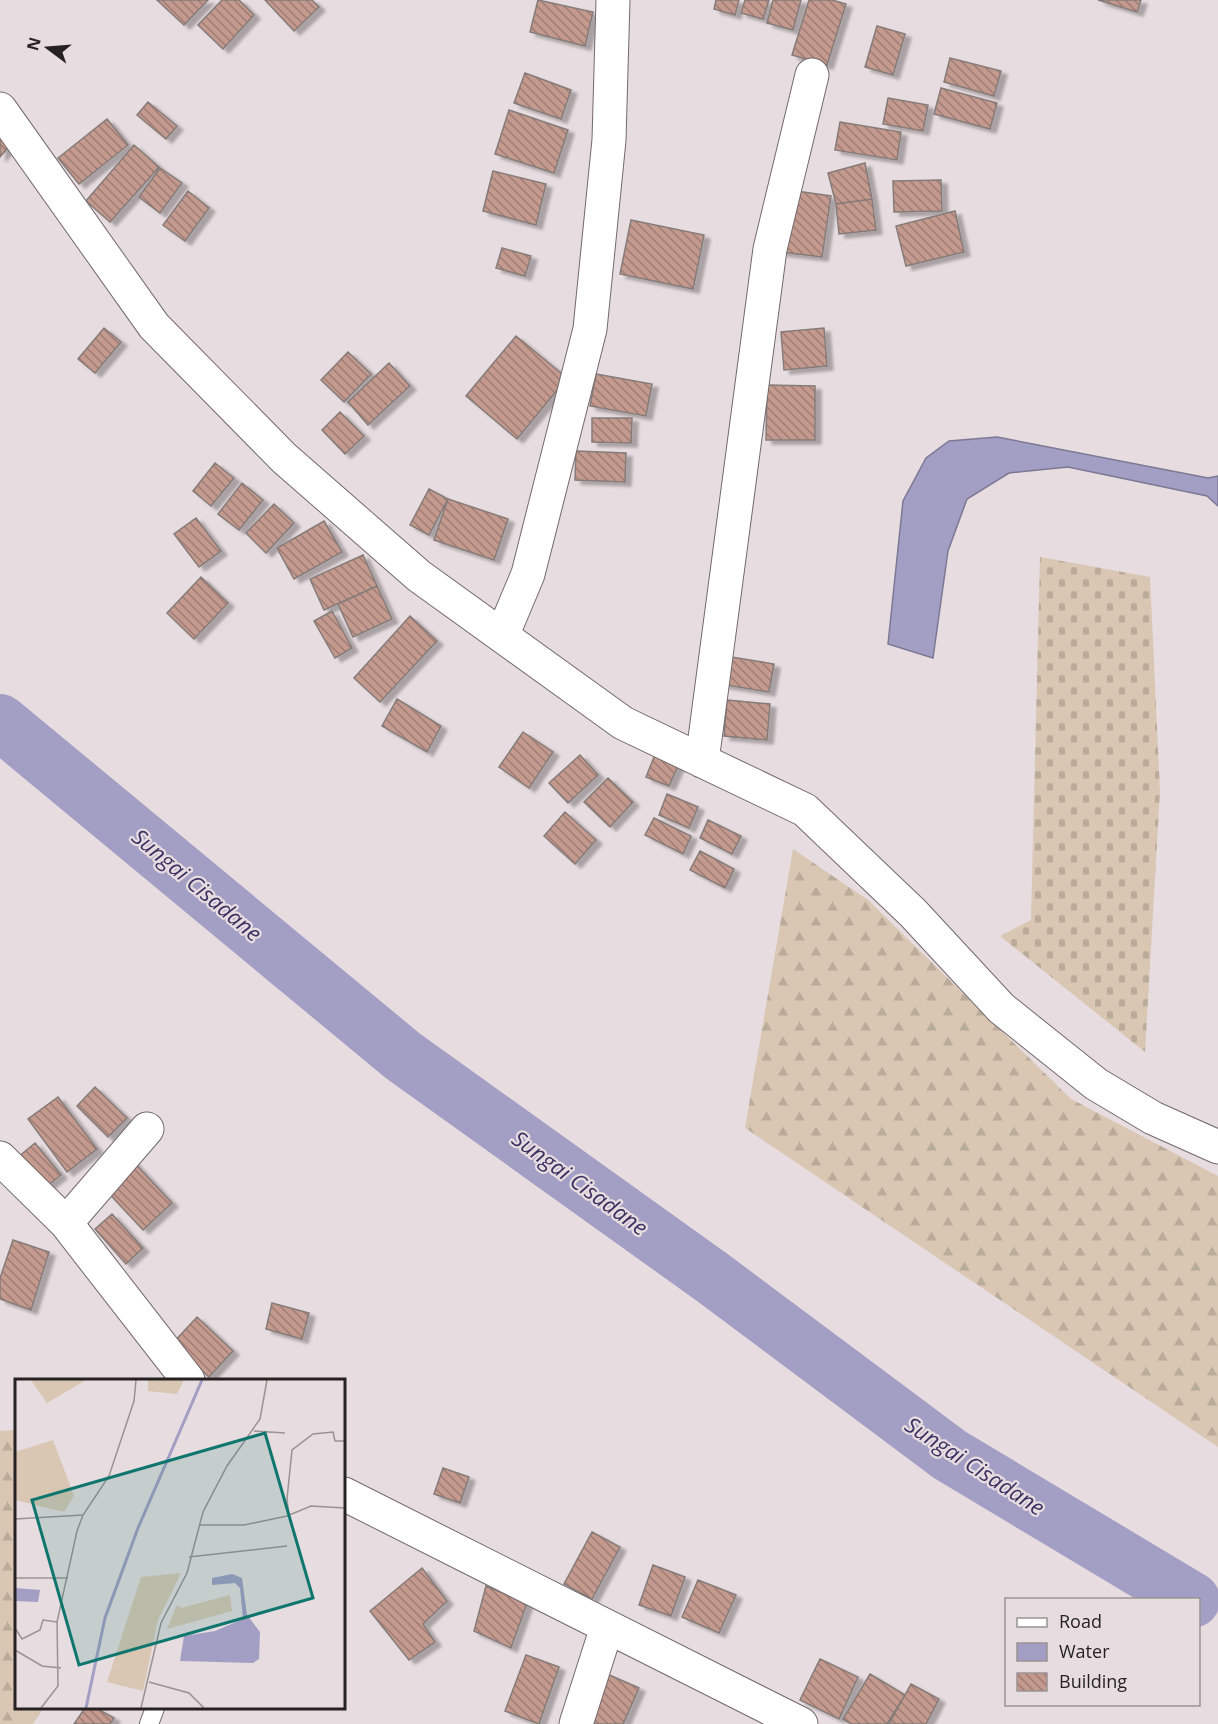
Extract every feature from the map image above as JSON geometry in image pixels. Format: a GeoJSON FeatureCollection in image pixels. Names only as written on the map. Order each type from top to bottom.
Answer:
{"type":"FeatureCollection","features":[{"type":"Feature","properties":{"kind":"street"},"geometry":{"type":"LineString","coordinates":[[585,0],[595,2],[608,0]]}},
{"type":"Feature","properties":{"kind":"street"},"geometry":{"type":"LineString","coordinates":[[502,636],[528,574],[590,329],[609,140],[613,0]]}},
{"type":"Feature","properties":{"kind":"street"},"geometry":{"type":"LineString","coordinates":[[702,761],[770,249],[812,75]]}},
{"type":"Feature","properties":{"kind":"street"},"geometry":{"type":"LineString","coordinates":[[0,109],[154,326],[284,458],[419,576],[623,723],[805,810],[913,913],[1002,1008],[1096,1084],[1154,1118],[1218,1148]]}},
{"type":"Feature","properties":{"kind":"street"},"geometry":{"type":"LineString","coordinates":[[66,1223],[147,1129]]}},
{"type":"Feature","properties":{"kind":"street"},"geometry":{"type":"LineString","coordinates":[[0,1158],[66,1223],[187,1379]]}},
{"type":"Feature","properties":{"kind":"street"},"geometry":{"type":"LineString","coordinates":[[345,1495],[801,1724]]}},
{"type":"Feature","properties":{"kind":"street"},"geometry":{"type":"LineString","coordinates":[[576,1724],[607,1627]]}},
{"type":"Feature","properties":{"kind":"lane"},"geometry":{"type":"LineString","coordinates":[[149,1724],[154,1709]]}},
{"type":"Feature","properties":{"kind":"green space"},"geometry":{"type":"Polygon","coordinates":[[[1040,557],[1150,577],[1160,791],[1145,1052],[1000,936],[1031,920],[1040,557]]]}},
{"type":"Feature","properties":{"kind":"green space"},"geometry":{"type":"Polygon","coordinates":[[[793,849],[868,900],[1071,1099],[1218,1176],[1218,1447],[745,1128],[793,849]]]}},
{"type":"Feature","properties":{"kind":"green space"},"geometry":{"type":"Polygon","coordinates":[[[15,1430],[15,1709],[42,1709],[33,1724],[0,1724],[0,1431],[15,1430]]]}},
{"type":"Feature","properties":{"kind":"water"},"geometry":{"type":"Polygon","coordinates":[[[997,437],[1208,478],[1218,476],[1218,506],[1207,496],[1068,467],[1009,473],[967,499],[948,551],[933,658],[888,644],[903,501],[926,458],[949,441],[997,437]]]}},
{"type":"Feature","properties":{"kind":"building"},"geometry":{"type":"Polygon","coordinates":[[[157,0],[208,0],[184,25],[157,0]]]}},
{"type":"Feature","properties":{"kind":"building"},"geometry":{"type":"Polygon","coordinates":[[[222,0],[239,0],[254,15],[223,49],[198,25],[222,0]]]}},
{"type":"Feature","properties":{"kind":"building"},"geometry":{"type":"Polygon","coordinates":[[[265,0],[312,0],[319,7],[294,31],[265,0]]]}},
{"type":"Feature","properties":{"kind":"building"},"geometry":{"type":"Polygon","coordinates":[[[538,0],[593,12],[585,46],[530,32],[538,0]]]}},
{"type":"Feature","properties":{"kind":"building"},"geometry":{"type":"Polygon","coordinates":[[[716,0],[739,0],[735,15],[714,9],[716,0]]]}},
{"type":"Feature","properties":{"kind":"building"},"geometry":{"type":"Polygon","coordinates":[[[745,0],[769,0],[763,19],[741,13],[745,0]]]}},
{"type":"Feature","properties":{"kind":"building"},"geometry":{"type":"Polygon","coordinates":[[[773,0],[801,0],[793,30],[767,23],[773,0]]]}},
{"type":"Feature","properties":{"kind":"building"},"geometry":{"type":"Polygon","coordinates":[[[809,0],[832,0],[846,4],[827,65],[792,55],[809,0]]]}},
{"type":"Feature","properties":{"kind":"building"},"geometry":{"type":"Polygon","coordinates":[[[1098,0],[1141,0],[1137,12],[1098,0]]]}},
{"type":"Feature","properties":{"kind":"building"},"geometry":{"type":"Polygon","coordinates":[[[877,26],[905,34],[893,75],[865,67],[877,26]]]}},
{"type":"Feature","properties":{"kind":"building"},"geometry":{"type":"Polygon","coordinates":[[[950,58],[1001,71],[994,96],[944,82],[950,58]]]}},
{"type":"Feature","properties":{"kind":"building"},"geometry":{"type":"Polygon","coordinates":[[[525,73],[571,90],[561,119],[514,103],[525,73]]]}},
{"type":"Feature","properties":{"kind":"building"},"geometry":{"type":"Polygon","coordinates":[[[941,88],[997,103],[990,129],[934,114],[941,88]]]}},
{"type":"Feature","properties":{"kind":"building"},"geometry":{"type":"Polygon","coordinates":[[[888,98],[928,105],[923,131],[883,124],[888,98]]]}},
{"type":"Feature","properties":{"kind":"building"},"geometry":{"type":"Polygon","coordinates":[[[148,102],[177,126],[166,139],[137,115],[148,102]]]}},
{"type":"Feature","properties":{"kind":"building"},"geometry":{"type":"Polygon","coordinates":[[[509,110],[568,130],[554,173],[495,154],[509,110]]]}},
{"type":"Feature","properties":{"kind":"building"},"geometry":{"type":"Polygon","coordinates":[[[107,119],[128,145],[79,184],[58,158],[107,119]]]}},
{"type":"Feature","properties":{"kind":"building"},"geometry":{"type":"Polygon","coordinates":[[[840,122],[901,132],[897,160],[835,150],[840,122]]]}},
{"type":"Feature","properties":{"kind":"building"},"geometry":{"type":"Polygon","coordinates":[[[0,135],[11,144],[0,157],[0,135]]]}},
{"type":"Feature","properties":{"kind":"building"},"geometry":{"type":"Polygon","coordinates":[[[134,145],[159,167],[110,222],[86,201],[134,145]]]}},
{"type":"Feature","properties":{"kind":"building"},"geometry":{"type":"Polygon","coordinates":[[[865,163],[872,199],[836,204],[828,173],[865,163]]]}},
{"type":"Feature","properties":{"kind":"building"},"geometry":{"type":"Polygon","coordinates":[[[160,168],[182,183],[160,213],[139,197],[160,168]]]}},
{"type":"Feature","properties":{"kind":"building"},"geometry":{"type":"Polygon","coordinates":[[[493,171],[546,184],[536,225],[483,211],[493,171]]]}},
{"type":"Feature","properties":{"kind":"building"},"geometry":{"type":"Polygon","coordinates":[[[941,180],[942,211],[894,212],[893,181],[941,180]]]}},
{"type":"Feature","properties":{"kind":"building"},"geometry":{"type":"Polygon","coordinates":[[[789,190],[831,196],[822,257],[781,252],[789,190]]]}},
{"type":"Feature","properties":{"kind":"building"},"geometry":{"type":"Polygon","coordinates":[[[188,191],[209,208],[185,241],[163,225],[188,191]]]}},
{"type":"Feature","properties":{"kind":"building"},"geometry":{"type":"Polygon","coordinates":[[[872,199],[876,230],[839,234],[836,204],[872,199]]]}},
{"type":"Feature","properties":{"kind":"building"},"geometry":{"type":"Polygon","coordinates":[[[955,211],[964,252],[906,266],[896,226],[955,211]]]}},
{"type":"Feature","properties":{"kind":"building"},"geometry":{"type":"Polygon","coordinates":[[[631,220],[704,235],[693,289],[620,274],[631,220]]]}},
{"type":"Feature","properties":{"kind":"building"},"geometry":{"type":"Polygon","coordinates":[[[502,248],[531,256],[525,276],[496,268],[502,248]]]}},
{"type":"Feature","properties":{"kind":"building"},"geometry":{"type":"Polygon","coordinates":[[[104,328],[121,342],[95,373],[78,359],[104,328]]]}},
{"type":"Feature","properties":{"kind":"building"},"geometry":{"type":"Polygon","coordinates":[[[824,328],[827,366],[784,370],[781,332],[824,328]]]}},
{"type":"Feature","properties":{"kind":"building"},"geometry":{"type":"Polygon","coordinates":[[[516,336],[567,378],[517,439],[466,396],[516,336]]]}},
{"type":"Feature","properties":{"kind":"building"},"geometry":{"type":"Polygon","coordinates":[[[348,352],[371,374],[344,402],[321,380],[348,352]]]}},
{"type":"Feature","properties":{"kind":"building"},"geometry":{"type":"Polygon","coordinates":[[[389,363],[410,386],[368,425],[348,402],[389,363]]]}},
{"type":"Feature","properties":{"kind":"building"},"geometry":{"type":"Polygon","coordinates":[[[596,374],[652,384],[646,416],[590,406],[596,374]]]}},
{"type":"Feature","properties":{"kind":"building"},"geometry":{"type":"Polygon","coordinates":[[[767,385],[815,386],[815,440],[766,440],[767,385]]]}},
{"type":"Feature","properties":{"kind":"building"},"geometry":{"type":"Polygon","coordinates":[[[340,412],[364,436],[345,454],[322,430],[340,412]]]}},
{"type":"Feature","properties":{"kind":"building"},"geometry":{"type":"Polygon","coordinates":[[[592,418],[632,418],[631,443],[592,442],[592,418]]]}},
{"type":"Feature","properties":{"kind":"building"},"geometry":{"type":"Polygon","coordinates":[[[576,451],[626,453],[625,482],[575,480],[576,451]]]}},
{"type":"Feature","properties":{"kind":"building"},"geometry":{"type":"Polygon","coordinates":[[[215,463],[234,478],[211,506],[193,491],[215,463]]]}},
{"type":"Feature","properties":{"kind":"building"},"geometry":{"type":"Polygon","coordinates":[[[242,483],[263,500],[239,530],[218,514],[242,483]]]}},
{"type":"Feature","properties":{"kind":"building"},"geometry":{"type":"Polygon","coordinates":[[[429,489],[448,499],[429,535],[410,525],[429,489]]]}},
{"type":"Feature","properties":{"kind":"building"},"geometry":{"type":"Polygon","coordinates":[[[448,499],[508,519],[494,560],[434,540],[448,499]]]}},
{"type":"Feature","properties":{"kind":"building"},"geometry":{"type":"Polygon","coordinates":[[[274,504],[294,523],[266,553],[246,533],[274,504]]]}},
{"type":"Feature","properties":{"kind":"building"},"geometry":{"type":"Polygon","coordinates":[[[196,518],[221,551],[199,567],[174,534],[196,518]]]}},
{"type":"Feature","properties":{"kind":"building"},"geometry":{"type":"Polygon","coordinates":[[[324,521],[342,552],[294,579],[277,548],[324,521]]]}},
{"type":"Feature","properties":{"kind":"building"},"geometry":{"type":"Polygon","coordinates":[[[363,555],[377,586],[324,610],[310,579],[363,555]]]}},
{"type":"Feature","properties":{"kind":"building"},"geometry":{"type":"Polygon","coordinates":[[[201,577],[228,603],[194,639],[167,613],[201,577]]]}},
{"type":"Feature","properties":{"kind":"building"},"geometry":{"type":"Polygon","coordinates":[[[377,586],[392,619],[353,637],[338,604],[377,586]]]}},
{"type":"Feature","properties":{"kind":"building"},"geometry":{"type":"Polygon","coordinates":[[[332,611],[352,648],[335,658],[314,621],[332,611]]]}},
{"type":"Feature","properties":{"kind":"building"},"geometry":{"type":"Polygon","coordinates":[[[410,616],[437,641],[380,702],[354,678],[410,616]]]}},
{"type":"Feature","properties":{"kind":"building"},"geometry":{"type":"Polygon","coordinates":[[[719,655],[774,664],[769,692],[714,683],[719,655]]]}},
{"type":"Feature","properties":{"kind":"building"},"geometry":{"type":"Polygon","coordinates":[[[397,699],[441,726],[427,752],[382,726],[397,699]]]}},
{"type":"Feature","properties":{"kind":"building"},"geometry":{"type":"Polygon","coordinates":[[[727,700],[770,704],[767,740],[724,736],[727,700]]]}},
{"type":"Feature","properties":{"kind":"building"},"geometry":{"type":"Polygon","coordinates":[[[523,732],[553,752],[529,788],[499,767],[523,732]]]}},
{"type":"Feature","properties":{"kind":"building"},"geometry":{"type":"Polygon","coordinates":[[[658,747],[682,757],[669,786],[646,777],[658,747]]]}},
{"type":"Feature","properties":{"kind":"building"},"geometry":{"type":"Polygon","coordinates":[[[580,755],[598,775],[568,803],[549,783],[580,755]]]}},
{"type":"Feature","properties":{"kind":"building"},"geometry":{"type":"Polygon","coordinates":[[[608,778],[633,802],[610,827],[584,802],[608,778]]]}},
{"type":"Feature","properties":{"kind":"building"},"geometry":{"type":"Polygon","coordinates":[[[667,794],[698,807],[689,828],[659,815],[667,794]]]}},
{"type":"Feature","properties":{"kind":"building"},"geometry":{"type":"Polygon","coordinates":[[[565,812],[596,840],[575,864],[544,836],[565,812]]]}},
{"type":"Feature","properties":{"kind":"building"},"geometry":{"type":"Polygon","coordinates":[[[654,818],[691,836],[683,854],[645,835],[654,818]]]}},
{"type":"Feature","properties":{"kind":"building"},"geometry":{"type":"Polygon","coordinates":[[[708,820],[741,836],[732,854],[700,838],[708,820]]]}},
{"type":"Feature","properties":{"kind":"building"},"geometry":{"type":"Polygon","coordinates":[[[700,851],[734,869],[725,888],[690,870],[700,851]]]}},
{"type":"Feature","properties":{"kind":"building"},"geometry":{"type":"Polygon","coordinates":[[[95,1087],[127,1118],[108,1137],[77,1106],[95,1087]]]}},
{"type":"Feature","properties":{"kind":"building"},"geometry":{"type":"Polygon","coordinates":[[[58,1097],[97,1149],[67,1172],[28,1119],[58,1097]]]}},
{"type":"Feature","properties":{"kind":"building"},"geometry":{"type":"Polygon","coordinates":[[[35,1143],[61,1175],[42,1190],[17,1158],[35,1143]]]}},
{"type":"Feature","properties":{"kind":"building"},"geometry":{"type":"Polygon","coordinates":[[[131,1159],[172,1203],[143,1230],[102,1186],[131,1159]]]}},
{"type":"Feature","properties":{"kind":"building"},"geometry":{"type":"Polygon","coordinates":[[[112,1214],[143,1248],[126,1264],[95,1229],[112,1214]]]}},
{"type":"Feature","properties":{"kind":"building"},"geometry":{"type":"Polygon","coordinates":[[[13,1240],[49,1252],[31,1310],[0,1299],[0,1278],[13,1240]]]}},
{"type":"Feature","properties":{"kind":"building"},"geometry":{"type":"Polygon","coordinates":[[[272,1303],[309,1313],[302,1339],[266,1329],[272,1303]]]}},
{"type":"Feature","properties":{"kind":"building"},"geometry":{"type":"Polygon","coordinates":[[[197,1317],[233,1351],[209,1377],[172,1344],[197,1317]]]}},
{"type":"Feature","properties":{"kind":"building"},"geometry":{"type":"Polygon","coordinates":[[[443,1468],[469,1477],[460,1503],[434,1494],[443,1468]]]}},
{"type":"Feature","properties":{"kind":"building"},"geometry":{"type":"Polygon","coordinates":[[[592,1532],[620,1547],[592,1599],[564,1584],[592,1532]]]}},
{"type":"Feature","properties":{"kind":"building"},"geometry":{"type":"Polygon","coordinates":[[[653,1565],[685,1577],[671,1616],[639,1605],[653,1565]]]}},
{"type":"Feature","properties":{"kind":"building"},"geometry":{"type":"Polygon","coordinates":[[[422,1568],[447,1601],[423,1624],[435,1642],[409,1660],[370,1611],[422,1568]]]}},
{"type":"Feature","properties":{"kind":"building"},"geometry":{"type":"Polygon","coordinates":[[[698,1580],[736,1595],[719,1633],[682,1617],[698,1580]]]}},
{"type":"Feature","properties":{"kind":"building"},"geometry":{"type":"Polygon","coordinates":[[[486,1586],[527,1603],[511,1648],[474,1631],[486,1586]]]}},
{"type":"Feature","properties":{"kind":"building"},"geometry":{"type":"Polygon","coordinates":[[[526,1655],[559,1667],[539,1724],[505,1711],[526,1655]]]}},
{"type":"Feature","properties":{"kind":"building"},"geometry":{"type":"Polygon","coordinates":[[[820,1659],[858,1677],[839,1719],[800,1700],[820,1659]]]}},
{"type":"Feature","properties":{"kind":"building"},"geometry":{"type":"Polygon","coordinates":[[[607,1674],[639,1688],[623,1724],[593,1724],[607,1674]]]}},
{"type":"Feature","properties":{"kind":"building"},"geometry":{"type":"Polygon","coordinates":[[[870,1674],[905,1695],[887,1724],[851,1724],[843,1719],[870,1674]]]}},
{"type":"Feature","properties":{"kind":"building"},"geometry":{"type":"Polygon","coordinates":[[[911,1684],[939,1699],[926,1724],[889,1724],[911,1684]]]}},
{"type":"Feature","properties":{"kind":"building"},"geometry":{"type":"Polygon","coordinates":[[[84,1709],[98,1709],[114,1718],[110,1724],[74,1724],[84,1709]]]}},
{"type":"Feature","properties":{"kind":"waterway","name":"Sungai Cisadane"},"geometry":{"type":"LineString","coordinates":[[0,722],[403,1056],[713,1278],[950,1455],[1189,1598]]}}]}
